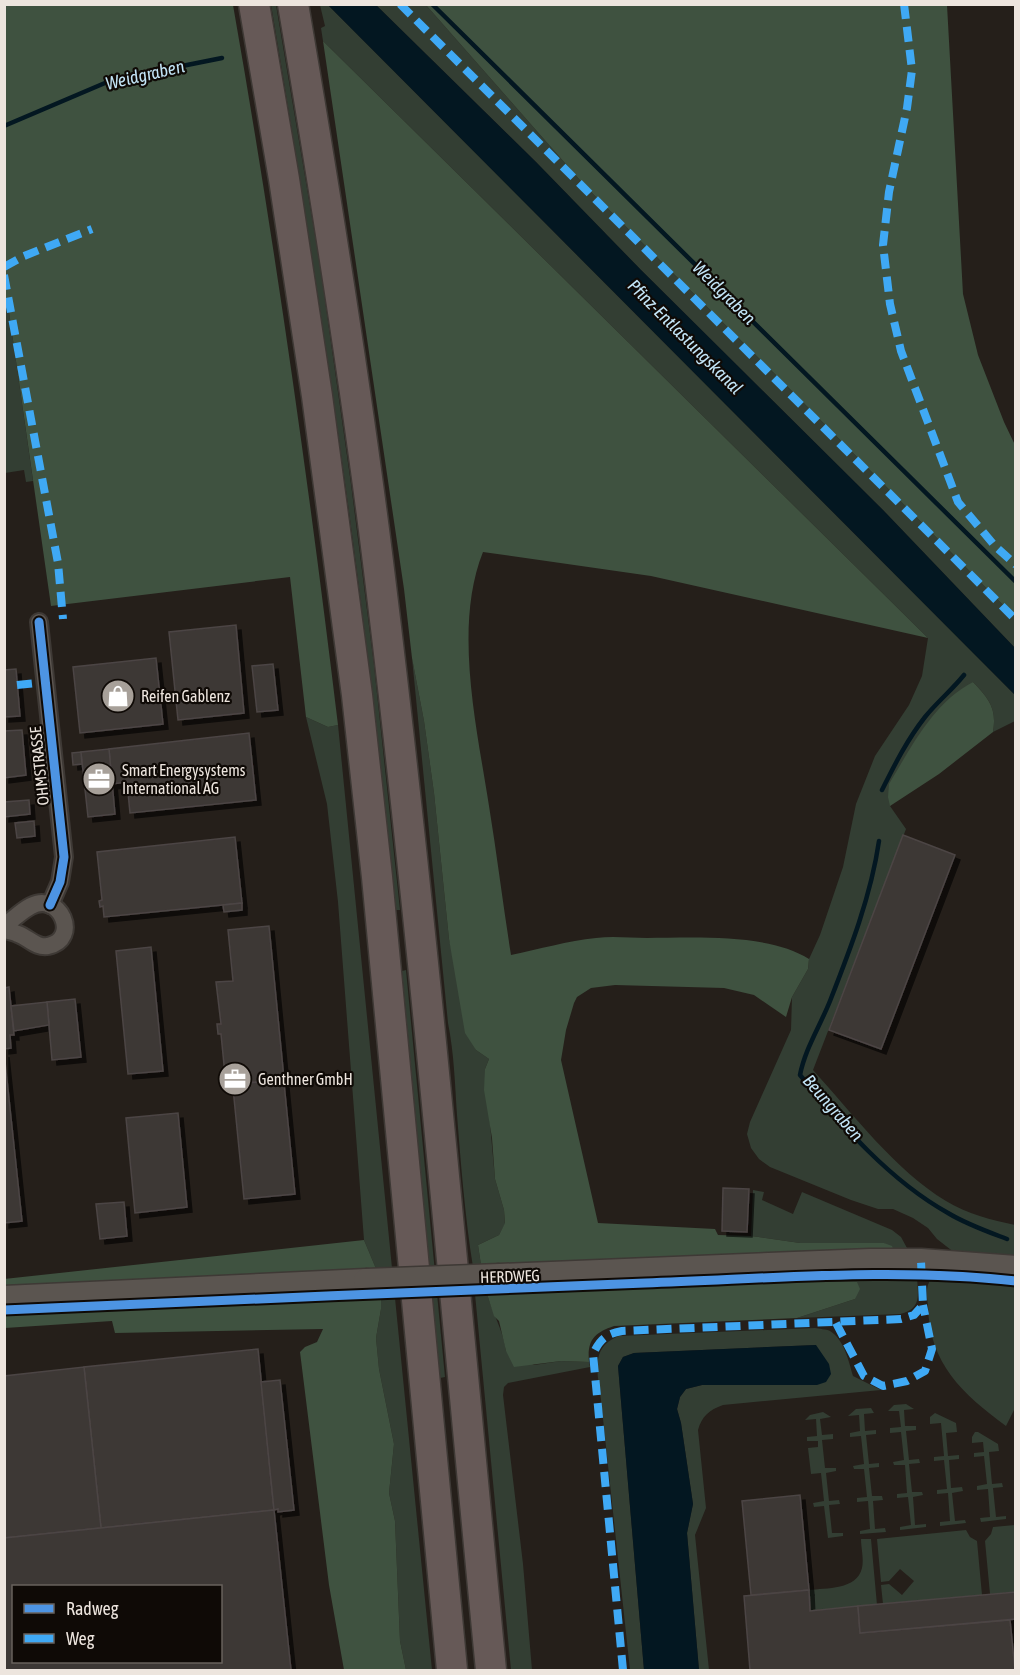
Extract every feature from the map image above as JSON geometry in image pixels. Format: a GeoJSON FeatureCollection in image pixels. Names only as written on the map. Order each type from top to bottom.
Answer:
{"type":"FeatureCollection","features":[{"type":"Feature","properties":{"kind":"highway"},"geometry":{"type":"LineString","coordinates":[[254,4],[284,179],[357,695],[378,888],[452,1671]]}},
{"type":"Feature","properties":{"kind":"highway"},"geometry":{"type":"LineString","coordinates":[[293,4],[319,154],[374,527],[398,730],[491,1671]]}},
{"type":"Feature","properties":{"kind":"main road","name":"HERDWEG"},"geometry":{"type":"LineString","coordinates":[[4,1298],[870,1261],[944,1262],[1016,1268]]}},
{"type":"Feature","properties":{"kind":"street","name":"OHMSTRASSE"},"geometry":{"type":"LineString","coordinates":[[39,622],[64,857],[60,882],[50,904]]}},
{"type":"Feature","properties":{"kind":"street"},"geometry":{"type":"LineString","coordinates":[[40,903],[50,904],[59,909],[65,923],[65,933],[49,945],[33,943],[20,934],[4,928],[31,906],[40,903]]}},
{"type":"Feature","properties":{"kind":"green space"},"geometry":{"type":"Polygon","coordinates":[[[5,4],[233,5],[290,364],[338,725],[328,727],[306,717],[290,577],[51,606],[8,305],[5,306],[5,4]]]}},
{"type":"Feature","properties":{"kind":"green space"},"geometry":{"type":"Polygon","coordinates":[[[271,5],[276,5],[320,265],[374,665],[400,910],[396,910],[368,662],[332,393],[271,5]]]}},
{"type":"Feature","properties":{"kind":"green space"},"geometry":{"type":"Polygon","coordinates":[[[320,5],[328,5],[1015,695],[1015,721],[993,732],[993,710],[973,682],[890,806],[906,829],[813,1070],[892,1158],[927,1188],[962,1210],[1015,1225],[1015,1262],[955,1253],[937,1239],[928,1228],[913,1218],[893,1209],[878,1209],[851,1200],[770,1167],[759,1159],[751,1148],[747,1134],[750,1122],[791,1030],[792,997],[808,969],[809,959],[820,935],[843,867],[856,804],[875,756],[909,705],[922,676],[928,638],[323,41],[321,28],[325,26],[320,5]]]}},
{"type":"Feature","properties":{"kind":"green space"},"geometry":{"type":"Polygon","coordinates":[[[376,5],[426,5],[586,187],[1012,614],[1015,613],[1015,648],[883,510],[376,5]]]}},
{"type":"Feature","properties":{"kind":"green space"},"geometry":{"type":"Polygon","coordinates":[[[426,5],[947,5],[963,294],[978,355],[1015,445],[1015,613],[1012,614],[586,187],[426,5]]]}},
{"type":"Feature","properties":{"kind":"green space"},"geometry":{"type":"Polygon","coordinates":[[[323,41],[928,638],[651,576],[483,552],[474,581],[470,612],[470,678],[511,955],[602,937],[709,938],[773,945],[809,959],[808,969],[792,997],[786,1017],[754,995],[724,988],[615,985],[591,988],[577,997],[566,1030],[561,1060],[598,1223],[715,1229],[718,1235],[751,1236],[800,1243],[884,1243],[892,1246],[895,1254],[481,1265],[478,1245],[499,1235],[505,1223],[504,1210],[495,1179],[492,1138],[484,1090],[485,1069],[489,1059],[476,1050],[465,1033],[449,939],[424,721],[412,658],[404,589],[323,41]]]}},
{"type":"Feature","properties":{"kind":"green space"},"geometry":{"type":"Polygon","coordinates":[[[8,305],[33,481],[26,482],[24,470],[5,473],[4,306],[8,305]]]}},
{"type":"Feature","properties":{"kind":"green space"},"geometry":{"type":"Polygon","coordinates":[[[412,658],[434,793],[449,939],[476,1050],[489,1059],[485,1069],[495,1179],[504,1210],[505,1224],[499,1235],[478,1245],[481,1265],[473,1267],[463,1191],[453,1057],[412,658]]]}},
{"type":"Feature","properties":{"kind":"green space"},"geometry":{"type":"Polygon","coordinates":[[[973,682],[993,710],[993,732],[939,774],[890,806],[889,784],[915,741],[946,701],[973,682]]]}},
{"type":"Feature","properties":{"kind":"green space"},"geometry":{"type":"Polygon","coordinates":[[[306,717],[328,727],[338,725],[432,1670],[406,1670],[400,1641],[395,1521],[389,1493],[394,1444],[379,1369],[376,1338],[381,1299],[377,1271],[364,1240],[338,902],[327,804],[306,717]]]}},
{"type":"Feature","properties":{"kind":"green space"},"geometry":{"type":"Polygon","coordinates":[[[406,970],[445,1377],[440,1378],[402,971],[406,970]]]}},
{"type":"Feature","properties":{"kind":"green space"},"geometry":{"type":"Polygon","coordinates":[[[753,1190],[764,1192],[762,1200],[793,1214],[802,1192],[892,1230],[901,1237],[907,1248],[895,1254],[884,1243],[800,1243],[751,1236],[753,1190]]]}},
{"type":"Feature","properties":{"kind":"green space"},"geometry":{"type":"Polygon","coordinates":[[[364,1240],[377,1271],[5,1292],[4,1279],[364,1240]]]}},
{"type":"Feature","properties":{"kind":"green space"},"geometry":{"type":"Polygon","coordinates":[[[917,1277],[917,1300],[912,1309],[907,1312],[797,1318],[855,1299],[857,1282],[821,1280],[917,1277]]]}},
{"type":"Feature","properties":{"kind":"green space"},"geometry":{"type":"Polygon","coordinates":[[[936,1278],[1015,1284],[1015,1408],[1006,1426],[963,1389],[951,1376],[942,1361],[930,1326],[927,1296],[929,1282],[936,1278]]]}},
{"type":"Feature","properties":{"kind":"green space"},"geometry":{"type":"Polygon","coordinates":[[[821,1280],[857,1282],[860,1289],[855,1299],[797,1318],[614,1326],[601,1331],[593,1338],[589,1348],[589,1362],[561,1361],[514,1367],[506,1351],[499,1321],[494,1316],[487,1294],[821,1280]]]}},
{"type":"Feature","properties":{"kind":"green space"},"geometry":{"type":"Polygon","coordinates":[[[475,1294],[487,1294],[503,1336],[506,1351],[534,1365],[561,1361],[589,1362],[590,1367],[508,1383],[504,1387],[532,1670],[511,1670],[475,1294]]]}},
{"type":"Feature","properties":{"kind":"green space"},"geometry":{"type":"Polygon","coordinates":[[[381,1299],[376,1338],[379,1369],[394,1444],[389,1493],[395,1521],[400,1641],[406,1670],[344,1670],[329,1585],[300,1352],[317,1342],[323,1329],[115,1333],[112,1321],[5,1328],[5,1315],[381,1299]]]}},
{"type":"Feature","properties":{"kind":"green space"},"geometry":{"type":"Polygon","coordinates":[[[815,1328],[830,1331],[839,1339],[853,1376],[881,1390],[723,1405],[707,1414],[698,1430],[706,1508],[695,1535],[709,1670],[699,1670],[687,1533],[693,1504],[677,1409],[680,1397],[686,1389],[702,1385],[817,1385],[816,1345],[634,1353],[623,1357],[618,1366],[644,1670],[630,1670],[597,1372],[599,1354],[609,1341],[619,1336],[815,1328]]]}},
{"type":"Feature","properties":{"kind":"green space"},"geometry":{"type":"Polygon","coordinates":[[[906,1404],[914,1409],[904,1410],[905,1426],[916,1426],[916,1430],[906,1431],[909,1460],[919,1459],[920,1463],[909,1464],[912,1492],[922,1492],[923,1495],[913,1497],[915,1525],[926,1524],[926,1527],[900,1530],[900,1527],[911,1525],[908,1497],[897,1498],[897,1494],[907,1493],[905,1465],[894,1465],[893,1462],[904,1460],[901,1432],[890,1433],[890,1428],[901,1427],[899,1411],[888,1411],[894,1405],[906,1404]]]}},
{"type":"Feature","properties":{"kind":"green space"},"geometry":{"type":"Polygon","coordinates":[[[871,1408],[874,1413],[864,1414],[865,1431],[876,1430],[876,1434],[866,1435],[869,1464],[879,1463],[879,1467],[869,1468],[872,1496],[882,1496],[883,1500],[873,1501],[875,1529],[885,1528],[886,1532],[860,1534],[860,1531],[870,1529],[868,1501],[857,1502],[857,1498],[867,1497],[864,1469],[854,1469],[853,1466],[864,1464],[861,1436],[850,1437],[850,1433],[860,1431],[859,1415],[848,1416],[856,1409],[871,1408]]]}},
{"type":"Feature","properties":{"kind":"green space"},"geometry":{"type":"Polygon","coordinates":[[[823,1412],[831,1417],[820,1419],[822,1435],[833,1434],[833,1439],[822,1440],[825,1468],[836,1468],[836,1471],[826,1473],[829,1501],[839,1500],[840,1504],[829,1505],[832,1533],[843,1533],[843,1536],[828,1538],[824,1506],[814,1507],[813,1503],[824,1501],[821,1473],[811,1474],[808,1448],[818,1447],[818,1441],[807,1441],[807,1437],[817,1436],[816,1419],[805,1420],[810,1415],[823,1412]]]}},
{"type":"Feature","properties":{"kind":"green space"},"geometry":{"type":"Polygon","coordinates":[[[935,1413],[956,1423],[957,1432],[946,1433],[948,1456],[959,1455],[959,1459],[949,1460],[951,1488],[962,1487],[963,1491],[952,1493],[955,1521],[965,1520],[966,1523],[940,1526],[940,1522],[950,1521],[948,1493],[937,1494],[937,1490],[947,1489],[944,1460],[934,1461],[934,1457],[944,1456],[941,1423],[930,1424],[930,1417],[935,1413]]]}},
{"type":"Feature","properties":{"kind":"green space"},"geometry":{"type":"Polygon","coordinates":[[[975,1432],[998,1444],[999,1451],[989,1452],[992,1484],[1002,1483],[1003,1487],[993,1488],[996,1517],[1006,1516],[1006,1519],[981,1522],[980,1518],[990,1517],[988,1489],[977,1490],[977,1486],[987,1484],[984,1456],[974,1457],[974,1453],[984,1452],[983,1442],[972,1443],[975,1432]]]}},
{"type":"Feature","properties":{"kind":"green space"},"geometry":{"type":"Polygon","coordinates":[[[1015,1525],[1015,1592],[990,1594],[985,1541],[993,1527],[1015,1525]]]}},
{"type":"Feature","properties":{"kind":"green space"},"geometry":{"type":"Polygon","coordinates":[[[966,1530],[970,1537],[977,1541],[982,1595],[883,1604],[881,1585],[889,1584],[902,1595],[914,1581],[900,1569],[889,1581],[881,1582],[877,1539],[966,1530]]]}},
{"type":"Feature","properties":{"kind":"green space"},"geometry":{"type":"Polygon","coordinates":[[[861,1539],[871,1539],[877,1605],[810,1611],[809,1590],[848,1584],[859,1575],[863,1565],[861,1539]]]}},
{"type":"Feature","properties":{"kind":"water","name":"Pfinz-Entlastungskanal"},"geometry":{"type":"Polygon","coordinates":[[[328,5],[376,5],[883,510],[1015,648],[1015,695],[328,5]]]}},
{"type":"Feature","properties":{"kind":"water"},"geometry":{"type":"Polygon","coordinates":[[[816,1345],[829,1364],[831,1374],[826,1382],[817,1385],[702,1385],[686,1389],[680,1397],[677,1409],[693,1504],[687,1533],[699,1670],[644,1670],[618,1366],[623,1357],[634,1353],[816,1345]]]}},
{"type":"Feature","properties":{"kind":"building"},"geometry":{"type":"Polygon","coordinates":[[[236,625],[244,713],[178,720],[169,632],[236,625]]]}},
{"type":"Feature","properties":{"kind":"building","name":"Reifen Gablenz"},"geometry":{"type":"Polygon","coordinates":[[[156,658],[163,724],[80,733],[73,667],[156,658]]]}},
{"type":"Feature","properties":{"kind":"building"},"geometry":{"type":"Polygon","coordinates":[[[273,664],[278,710],[257,712],[252,666],[273,664]]]}},
{"type":"Feature","properties":{"kind":"building"},"geometry":{"type":"Polygon","coordinates":[[[16,669],[20,716],[4,717],[4,670],[16,669]]]}},
{"type":"Feature","properties":{"kind":"building"},"geometry":{"type":"Polygon","coordinates":[[[22,730],[26,775],[4,778],[4,731],[22,730]]]}},
{"type":"Feature","properties":{"kind":"building"},"geometry":{"type":"Polygon","coordinates":[[[249,733],[256,800],[130,813],[127,782],[112,784],[109,749],[249,733]]]}},
{"type":"Feature","properties":{"kind":"building"},"geometry":{"type":"Polygon","coordinates":[[[109,749],[115,814],[88,817],[81,752],[109,749]]]}},
{"type":"Feature","properties":{"kind":"building"},"geometry":{"type":"Polygon","coordinates":[[[81,752],[82,764],[73,765],[72,753],[81,752]]]}},
{"type":"Feature","properties":{"kind":"building"},"geometry":{"type":"Polygon","coordinates":[[[29,800],[30,814],[4,817],[4,802],[29,800]]]}},
{"type":"Feature","properties":{"kind":"building"},"geometry":{"type":"Polygon","coordinates":[[[34,821],[35,836],[17,838],[15,823],[34,821]]]}},
{"type":"Feature","properties":{"kind":"building"},"geometry":{"type":"Polygon","coordinates":[[[903,835],[955,855],[881,1049],[829,1030],[903,835]]]}},
{"type":"Feature","properties":{"kind":"building"},"geometry":{"type":"Polygon","coordinates":[[[235,837],[242,903],[104,917],[103,906],[100,907],[99,901],[102,900],[97,852],[235,837]]]}},
{"type":"Feature","properties":{"kind":"building"},"geometry":{"type":"Polygon","coordinates":[[[242,903],[242,910],[224,912],[223,905],[242,903]]]}},
{"type":"Feature","properties":{"kind":"building"},"geometry":{"type":"Polygon","coordinates":[[[269,926],[284,1079],[226,1085],[221,1034],[218,1034],[217,1024],[221,1024],[216,982],[233,981],[228,930],[269,926]]]}},
{"type":"Feature","properties":{"kind":"building"},"geometry":{"type":"Polygon","coordinates":[[[151,947],[163,1071],[128,1074],[116,951],[151,947]]]}},
{"type":"Feature","properties":{"kind":"building"},"geometry":{"type":"Polygon","coordinates":[[[9,987],[14,1035],[10,1035],[11,1048],[4,1049],[4,988],[9,987]]]}},
{"type":"Feature","properties":{"kind":"building"},"geometry":{"type":"Polygon","coordinates":[[[75,999],[81,1057],[52,1060],[47,1002],[75,999]]]}},
{"type":"Feature","properties":{"kind":"building"},"geometry":{"type":"Polygon","coordinates":[[[47,1002],[49,1025],[14,1031],[11,1006],[47,1002]]]}},
{"type":"Feature","properties":{"kind":"building"},"geometry":{"type":"Polygon","coordinates":[[[4,1052],[22,1221],[4,1223],[4,1052]]]}},
{"type":"Feature","properties":{"kind":"building"},"geometry":{"type":"Polygon","coordinates":[[[281,1080],[281,1083],[284,1083],[295,1194],[244,1199],[233,1088],[237,1088],[236,1084],[281,1080]]]}},
{"type":"Feature","properties":{"kind":"building"},"geometry":{"type":"Polygon","coordinates":[[[178,1113],[187,1207],[135,1213],[126,1118],[178,1113]]]}},
{"type":"Feature","properties":{"kind":"building"},"geometry":{"type":"Polygon","coordinates":[[[723,1188],[749,1189],[747,1232],[722,1231],[723,1188]]]}},
{"type":"Feature","properties":{"kind":"building"},"geometry":{"type":"Polygon","coordinates":[[[124,1202],[127,1236],[100,1239],[96,1204],[124,1202]]]}},
{"type":"Feature","properties":{"kind":"building"},"geometry":{"type":"Polygon","coordinates":[[[258,1349],[274,1510],[101,1528],[84,1367],[258,1349]]]}},
{"type":"Feature","properties":{"kind":"building"},"geometry":{"type":"Polygon","coordinates":[[[84,1367],[101,1528],[4,1538],[4,1376],[84,1367]]]}},
{"type":"Feature","properties":{"kind":"building"},"geometry":{"type":"Polygon","coordinates":[[[280,1380],[294,1510],[278,1512],[278,1509],[274,1510],[261,1382],[280,1380]]]}},
{"type":"Feature","properties":{"kind":"building"},"geometry":{"type":"Polygon","coordinates":[[[800,1495],[809,1590],[751,1595],[742,1501],[800,1495]]]}},
{"type":"Feature","properties":{"kind":"building"},"geometry":{"type":"Polygon","coordinates":[[[274,1510],[291,1670],[4,1670],[4,1538],[274,1510]]]}},
{"type":"Feature","properties":{"kind":"building"},"geometry":{"type":"Polygon","coordinates":[[[809,1590],[810,1611],[858,1606],[860,1633],[1010,1620],[1015,1670],[750,1670],[744,1596],[809,1590]]]}},
{"type":"Feature","properties":{"kind":"building"},"geometry":{"type":"Polygon","coordinates":[[[1016,1592],[1016,1619],[860,1633],[858,1606],[1016,1592]]]}},
{"type":"Feature","properties":{"kind":"waterway","name":"Weidgraben"},"geometry":{"type":"LineString","coordinates":[[432,4],[1016,582]]}},
{"type":"Feature","properties":{"kind":"waterway","name":"Weidgraben"},"geometry":{"type":"LineString","coordinates":[[4,126],[112,80],[222,58]]}},
{"type":"Feature","properties":{"kind":"waterway","name":"Weidgraben"},"geometry":{"type":"LineString","coordinates":[[882,790],[919,726],[964,675]]}},
{"type":"Feature","properties":{"kind":"waterway","name":"Beungraben"},"geometry":{"type":"LineString","coordinates":[[879,841],[871,882],[859,922],[830,1001],[805,1056],[800,1075],[868,1151],[906,1185],[955,1217],[1007,1239]]}},
{"type":"Feature","properties":{"kind":"marked path"},"geometry":{"type":"LineString","coordinates":[[400,4],[1016,620]]}},
{"type":"Feature","properties":{"kind":"marked path"},"geometry":{"type":"LineString","coordinates":[[904,4],[912,70],[907,108],[889,192],[883,245],[890,304],[901,351],[958,502],[995,546],[1016,565]]}},
{"type":"Feature","properties":{"kind":"marked path"},"geometry":{"type":"LineString","coordinates":[[4,267],[24,256],[92,229]]}},
{"type":"Feature","properties":{"kind":"marked path"},"geometry":{"type":"LineString","coordinates":[[4,275],[58,563],[63,619]]}},
{"type":"Feature","properties":{"kind":"marked path"},"geometry":{"type":"LineString","coordinates":[[17,685],[45,682]]}},
{"type":"Feature","properties":{"kind":"marked path"},"geometry":{"type":"LineString","coordinates":[[623,1670],[593,1354],[598,1344],[604,1338],[622,1331],[901,1319],[914,1315],[923,1305],[921,1261]]}},
{"type":"Feature","properties":{"kind":"marked path"},"geometry":{"type":"LineString","coordinates":[[836,1323],[864,1376],[883,1386],[907,1381],[925,1371],[932,1349],[923,1305]]}},
{"type":"Feature","properties":{"kind":"cycle path"},"geometry":{"type":"LineString","coordinates":[[39,622],[64,857],[60,882],[50,905]]}},
{"type":"Feature","properties":{"kind":"cycle path"},"geometry":{"type":"LineString","coordinates":[[4,1310],[830,1275],[923,1275],[1016,1281]]}},
{"type":"Feature","properties":{"kind":"place","name":"Reifen Gablenz"},"geometry":{"type":"Point","coordinates":[118,696]}},
{"type":"Feature","properties":{"kind":"place","name":"Smart Energysystems International AG"},"geometry":{"type":"Point","coordinates":[99,779]}},
{"type":"Feature","properties":{"kind":"place","name":"Genthner GmbH"},"geometry":{"type":"Point","coordinates":[235,1079]}}]}
